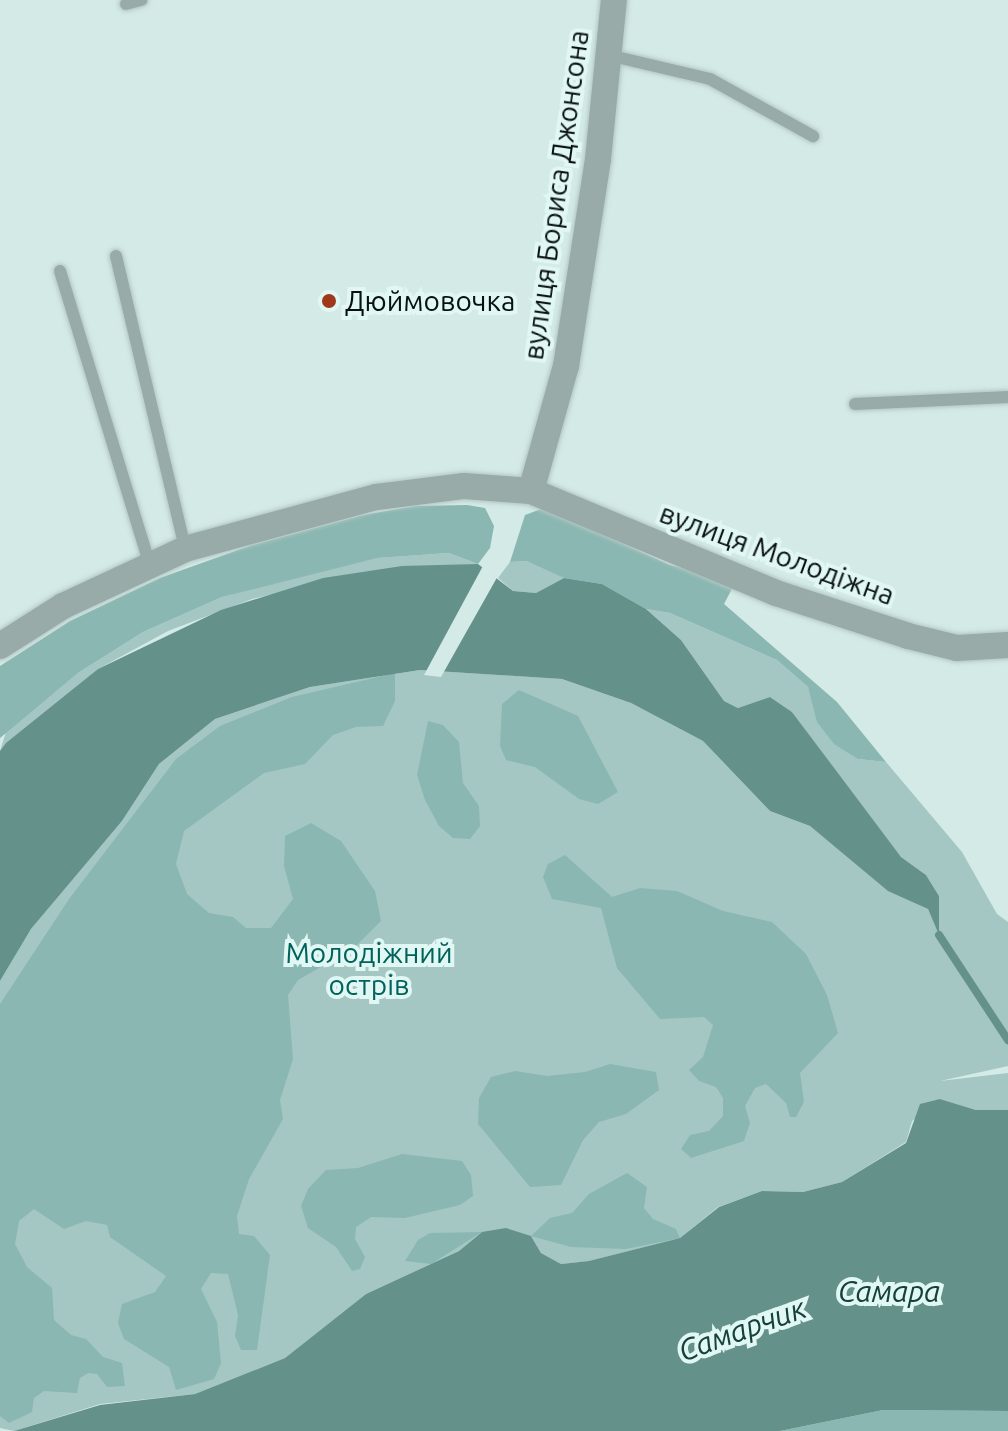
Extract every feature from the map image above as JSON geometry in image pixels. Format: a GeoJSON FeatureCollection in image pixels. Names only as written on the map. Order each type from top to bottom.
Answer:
{"type":"FeatureCollection","features":[{"type":"Feature","properties":{"kind":"street","name":"вулиця Бориса Джонсона"},"geometry":{"type":"LineString","coordinates":[[531,491],[566,366],[614,0]]}},
{"type":"Feature","properties":{"kind":"street","name":"вулиця Молодіжна"},"geometry":{"type":"LineString","coordinates":[[0,646],[63,606],[149,563],[185,549],[377,497],[464,486],[531,491],[776,593],[908,636],[957,648],[1008,645]]}},
{"type":"Feature","properties":{"kind":"lane"},"geometry":{"type":"LineString","coordinates":[[126,4],[141,0]]}},
{"type":"Feature","properties":{"kind":"lane"},"geometry":{"type":"LineString","coordinates":[[608,55],[710,79],[813,136]]}},
{"type":"Feature","properties":{"kind":"lane"},"geometry":{"type":"LineString","coordinates":[[116,256],[185,549]]}},
{"type":"Feature","properties":{"kind":"lane"},"geometry":{"type":"LineString","coordinates":[[60,271],[149,563]]}},
{"type":"Feature","properties":{"kind":"lane"},"geometry":{"type":"LineString","coordinates":[[855,404],[1008,397]]}},
{"type":"Feature","properties":{"kind":"green space"},"geometry":{"type":"Polygon","coordinates":[[[449,553],[478,564],[371,572],[252,599],[168,631],[98,669],[0,751],[6,732],[78,673],[143,632],[222,597],[376,558],[449,553]]]}},
{"type":"Feature","properties":{"kind":"green space"},"geometry":{"type":"Polygon","coordinates":[[[527,561],[546,567],[564,578],[536,593],[513,591],[498,578],[510,562],[527,561]]]}},
{"type":"Feature","properties":{"kind":"green space","name":"Молодіжний острів"},"geometry":{"type":"Polygon","coordinates":[[[646,609],[670,613],[777,660],[808,687],[817,707],[858,759],[886,762],[962,852],[997,914],[1008,922],[1008,1066],[940,1081],[1008,1073],[1008,1110],[976,1110],[940,1099],[912,1121],[906,1142],[842,1182],[803,1192],[762,1191],[718,1207],[680,1238],[590,1261],[561,1264],[541,1253],[531,1236],[482,1232],[459,1251],[366,1294],[285,1358],[195,1394],[100,1404],[14,1431],[0,1428],[0,981],[31,929],[122,821],[159,764],[215,719],[310,687],[420,670],[562,679],[631,703],[703,741],[770,811],[810,826],[888,890],[928,909],[938,932],[939,896],[926,875],[901,857],[792,712],[770,697],[738,708],[724,701],[681,640],[646,609]]]}},
{"type":"Feature","properties":{"kind":"shaded area"},"geometry":{"type":"Polygon","coordinates":[[[467,505],[485,508],[494,526],[490,548],[478,564],[449,553],[377,558],[222,597],[143,632],[78,673],[0,738],[0,666],[70,621],[160,578],[252,545],[363,515],[415,506],[467,505]]]}},
{"type":"Feature","properties":{"kind":"shaded area"},"geometry":{"type":"Polygon","coordinates":[[[544,508],[670,565],[736,581],[724,604],[837,702],[886,762],[858,759],[834,744],[817,722],[808,687],[777,660],[670,613],[646,609],[602,584],[564,578],[527,561],[510,562],[525,515],[544,508]]]}},
{"type":"Feature","properties":{"kind":"shaded area"},"geometry":{"type":"Polygon","coordinates":[[[395,673],[395,701],[383,726],[356,727],[333,735],[305,764],[264,773],[184,831],[176,864],[187,894],[209,913],[233,917],[246,928],[271,928],[293,899],[284,866],[285,836],[311,823],[341,841],[375,891],[381,921],[354,948],[298,980],[288,995],[293,1059],[280,1100],[283,1119],[249,1179],[237,1216],[239,1234],[254,1236],[270,1255],[257,1350],[241,1350],[235,1336],[238,1315],[228,1274],[211,1273],[201,1289],[217,1322],[221,1363],[214,1379],[176,1390],[169,1367],[124,1339],[118,1323],[122,1304],[155,1292],[166,1276],[110,1237],[107,1225],[86,1221],[64,1229],[34,1209],[19,1221],[15,1244],[27,1267],[52,1288],[54,1320],[71,1335],[86,1339],[103,1357],[122,1363],[125,1386],[107,1387],[97,1374],[88,1373],[80,1378],[77,1393],[44,1391],[34,1398],[32,1412],[9,1423],[0,1416],[0,1004],[69,899],[176,759],[220,726],[292,697],[395,673]]]}},
{"type":"Feature","properties":{"kind":"shaded area"},"geometry":{"type":"Polygon","coordinates":[[[519,690],[578,716],[618,792],[598,804],[579,799],[535,767],[506,760],[500,746],[502,704],[519,690]]]}},
{"type":"Feature","properties":{"kind":"shaded area"},"geometry":{"type":"Polygon","coordinates":[[[428,721],[443,725],[459,742],[463,783],[479,806],[480,826],[470,839],[453,838],[439,826],[425,800],[417,775],[428,721]]]}},
{"type":"Feature","properties":{"kind":"shaded area"},"geometry":{"type":"Polygon","coordinates":[[[565,855],[612,897],[640,888],[677,891],[723,911],[772,922],[806,954],[827,995],[838,1033],[800,1073],[804,1102],[796,1117],[790,1117],[786,1103],[766,1084],[755,1088],[745,1106],[750,1123],[744,1141],[691,1158],[681,1149],[690,1135],[709,1131],[723,1116],[723,1098],[716,1087],[699,1081],[689,1070],[703,1057],[713,1025],[704,1017],[660,1019],[617,968],[601,908],[552,899],[543,877],[548,864],[565,855]]]}},
{"type":"Feature","properties":{"kind":"shaded area"},"geometry":{"type":"Polygon","coordinates":[[[610,1064],[656,1072],[659,1090],[626,1114],[599,1122],[583,1140],[561,1185],[530,1187],[478,1124],[479,1098],[491,1077],[515,1071],[547,1076],[585,1072],[610,1064]]]}},
{"type":"Feature","properties":{"kind":"shaded area"},"geometry":{"type":"Polygon","coordinates":[[[402,1154],[462,1161],[471,1175],[473,1196],[460,1205],[405,1218],[371,1217],[356,1227],[355,1239],[365,1257],[360,1269],[352,1271],[336,1247],[308,1228],[301,1206],[308,1189],[326,1170],[358,1168],[402,1154]]]}},
{"type":"Feature","properties":{"kind":"shaded area"},"geometry":{"type":"Polygon","coordinates":[[[627,1173],[647,1187],[644,1208],[653,1219],[676,1229],[680,1238],[626,1249],[571,1247],[531,1236],[550,1218],[572,1213],[589,1194],[627,1173]]]}},
{"type":"Feature","properties":{"kind":"shaded area"},"geometry":{"type":"Polygon","coordinates":[[[482,1232],[431,1264],[405,1261],[418,1240],[430,1233],[482,1232]]]}},
{"type":"Feature","properties":{"kind":"shaded area"},"geometry":{"type":"Polygon","coordinates":[[[883,1410],[1008,1411],[1008,1431],[780,1431],[883,1410]]]}},
{"type":"Feature","properties":{"kind":"water"},"geometry":{"type":"Polygon","coordinates":[[[478,564],[513,591],[536,593],[564,578],[602,584],[646,609],[681,640],[724,701],[738,708],[770,697],[792,712],[901,857],[926,875],[939,896],[939,935],[928,909],[888,891],[810,826],[770,811],[703,741],[631,703],[562,679],[420,670],[310,687],[215,719],[159,764],[122,821],[31,929],[0,981],[0,751],[6,743],[98,669],[221,610],[323,578],[402,566],[478,564]]]}},
{"type":"Feature","properties":{"kind":"water","name":"Самара"},"geometry":{"type":"Polygon","coordinates":[[[940,1099],[976,1110],[1008,1110],[1008,1411],[883,1410],[780,1431],[14,1431],[100,1405],[195,1394],[285,1358],[366,1294],[459,1251],[482,1232],[506,1228],[531,1236],[541,1253],[561,1264],[589,1261],[680,1238],[719,1207],[762,1191],[803,1192],[842,1182],[906,1143],[920,1104],[940,1099]]]}},
{"type":"Feature","properties":{"kind":"pier"},"geometry":{"type":"Polygon","coordinates":[[[484,564],[499,574],[441,677],[424,675],[484,564]]]}},
{"type":"Feature","properties":{"kind":"waterway"},"geometry":{"type":"LineString","coordinates":[[939,935],[1008,1040]]}},
{"type":"Feature","properties":{"kind":"place","name":"Дюймовочка"},"geometry":{"type":"Point","coordinates":[329,301]}},
{"type":"Feature","properties":{"kind":"water label","name":"Самарчик"},"geometry":{"type":"Point","coordinates":[742,1329]}}]}
